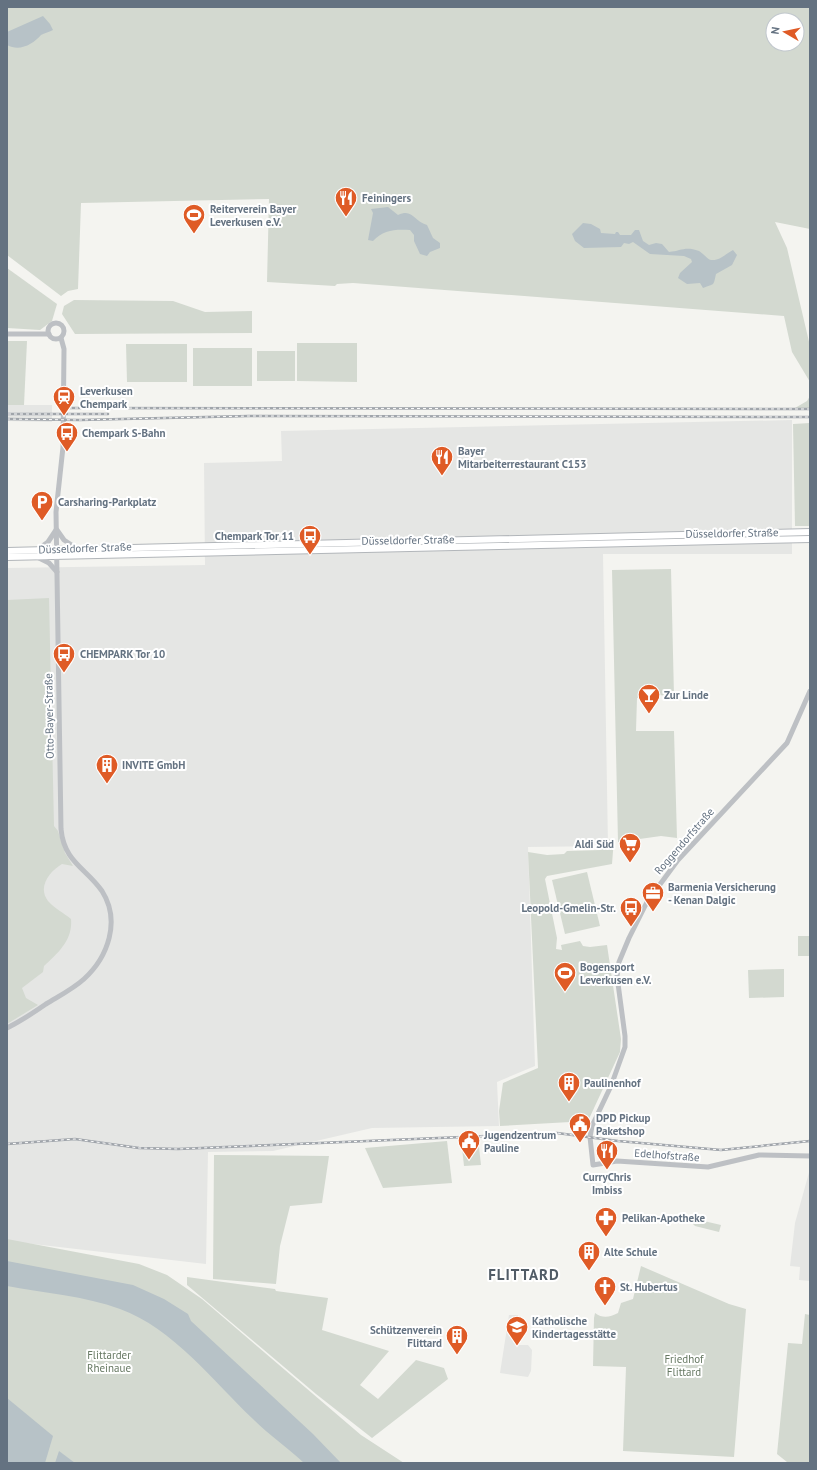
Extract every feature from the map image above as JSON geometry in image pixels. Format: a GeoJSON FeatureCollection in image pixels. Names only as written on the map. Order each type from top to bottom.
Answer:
{"type":"FeatureCollection","features":[{"type":"Feature","properties":{"kind":"main road","name":"Düsseldorfer Straße"},"geometry":{"type":"LineString","coordinates":[[7,551],[76,548],[810,532]]}},
{"type":"Feature","properties":{"kind":"main road"},"geometry":{"type":"LineString","coordinates":[[481,539],[481,546]]}},
{"type":"Feature","properties":{"kind":"main road","name":"Düsseldorfer Straße"},"geometry":{"type":"LineString","coordinates":[[7,557],[810,539]]}},
{"type":"Feature","properties":{"kind":"main road"},"geometry":{"type":"LineString","coordinates":[[282,544],[283,551]]}},
{"type":"Feature","properties":{"kind":"street"},"geometry":{"type":"LineString","coordinates":[[7,334],[49,334],[55,339],[61,338],[64,330],[58,324],[52,325],[49,334]]}},
{"type":"Feature","properties":{"kind":"street","name":"Otto-Bayer-Straße"},"geometry":{"type":"LineString","coordinates":[[7,1028],[83,980],[97,965],[104,953],[111,928],[111,913],[106,899],[98,886],[72,859],[64,845],[62,835],[58,682],[56,498],[63,447],[64,349],[61,338]]}},
{"type":"Feature","properties":{"kind":"street"},"geometry":{"type":"LineString","coordinates":[[37,550],[48,542],[57,529],[64,540],[76,548]]}},
{"type":"Feature","properties":{"kind":"street"},"geometry":{"type":"LineString","coordinates":[[36,557],[49,563],[57,573]]}},
{"type":"Feature","properties":{"kind":"street","name":"Roggendorfstraße"},"geometry":{"type":"LineString","coordinates":[[593,1165],[590,1137],[592,1126],[611,1086],[625,1047],[625,1036],[618,986],[618,969],[622,955],[643,908],[678,860],[787,743],[810,691]]}},
{"type":"Feature","properties":{"kind":"street","name":"Edelhofstraße"},"geometry":{"type":"LineString","coordinates":[[593,1165],[617,1161],[708,1167],[759,1155],[810,1156]]}},
{"type":"Feature","properties":{"kind":"shaded area"},"geometry":{"type":"Polygon","coordinates":[[[43,16],[53,30],[41,35],[26,46],[17,48],[7,45],[7,32],[43,16]]]}},
{"type":"Feature","properties":{"kind":"shaded area"},"geometry":{"type":"Polygon","coordinates":[[[388,207],[398,215],[403,213],[410,214],[427,225],[433,238],[440,243],[440,248],[430,252],[427,256],[420,254],[414,241],[414,235],[410,230],[385,232],[373,241],[368,240],[373,213],[371,209],[388,207]]]}},
{"type":"Feature","properties":{"kind":"shaded area"},"geometry":{"type":"Polygon","coordinates":[[[583,223],[591,224],[600,229],[601,233],[615,234],[618,232],[620,235],[631,235],[635,230],[639,230],[643,241],[649,245],[656,243],[662,244],[669,252],[687,249],[694,250],[699,251],[711,260],[720,258],[733,250],[737,255],[732,265],[716,274],[713,284],[703,288],[700,283],[687,284],[678,278],[680,273],[692,262],[691,259],[684,256],[650,254],[633,242],[629,244],[624,243],[621,247],[584,248],[575,241],[572,234],[583,223]]]}},
{"type":"Feature","properties":{"kind":"shaded area"},"geometry":{"type":"Polygon","coordinates":[[[7,405],[52,405],[52,422],[7,421],[7,405]]]}},
{"type":"Feature","properties":{"kind":"shaded area"},"geometry":{"type":"Polygon","coordinates":[[[792,420],[792,554],[603,554],[608,846],[528,847],[535,1066],[497,1082],[499,1126],[372,1128],[273,1151],[208,1152],[206,1264],[7,1241],[7,568],[205,565],[204,463],[282,461],[281,431],[792,420]]]}},
{"type":"Feature","properties":{"kind":"shaded area"},"geometry":{"type":"Polygon","coordinates":[[[810,1169],[810,1281],[799,1280],[800,1267],[790,1266],[795,1223],[810,1169]]]}},
{"type":"Feature","properties":{"kind":"shaded area"},"geometry":{"type":"Polygon","coordinates":[[[7,1261],[133,1285],[164,1299],[188,1314],[191,1321],[313,1434],[341,1463],[304,1463],[259,1425],[192,1357],[175,1342],[158,1329],[139,1318],[120,1309],[93,1301],[7,1286],[7,1261]]]}},
{"type":"Feature","properties":{"kind":"shaded area","name":"Katholische Kindertagesstätte"},"geometry":{"type":"Polygon","coordinates":[[[509,1315],[518,1315],[519,1345],[528,1345],[532,1350],[531,1371],[528,1377],[500,1373],[509,1315]]]}},
{"type":"Feature","properties":{"kind":"shaded area"},"geometry":{"type":"Polygon","coordinates":[[[7,1398],[53,1436],[45,1463],[7,1463],[7,1398]]]}},
{"type":"Feature","properties":{"kind":"shaded area"},"geometry":{"type":"Polygon","coordinates":[[[59,1451],[75,1463],[55,1463],[59,1451]]]}},
{"type":"Feature","properties":{"kind":"green space"},"geometry":{"type":"Polygon","coordinates":[[[7,7],[810,7],[810,229],[775,222],[787,248],[810,346],[810,382],[792,352],[784,316],[353,283],[337,284],[335,286],[267,282],[269,199],[81,203],[78,289],[68,291],[61,296],[7,255],[7,7]]]}},
{"type":"Feature","properties":{"kind":"green space"},"geometry":{"type":"Polygon","coordinates":[[[7,268],[57,304],[52,321],[40,330],[7,328],[7,268]]]}},
{"type":"Feature","properties":{"kind":"green space"},"geometry":{"type":"Polygon","coordinates":[[[74,300],[173,301],[205,312],[252,311],[252,333],[75,334],[62,314],[64,306],[74,300]]]}},
{"type":"Feature","properties":{"kind":"green space"},"geometry":{"type":"Polygon","coordinates":[[[7,341],[27,341],[24,405],[7,405],[7,341]]]}},
{"type":"Feature","properties":{"kind":"green space"},"geometry":{"type":"Polygon","coordinates":[[[297,343],[357,343],[357,382],[297,381],[297,343]]]}},
{"type":"Feature","properties":{"kind":"green space"},"geometry":{"type":"Polygon","coordinates":[[[126,344],[187,344],[187,382],[127,382],[126,344]]]}},
{"type":"Feature","properties":{"kind":"green space"},"geometry":{"type":"Polygon","coordinates":[[[193,348],[252,348],[252,386],[193,386],[193,348]]]}},
{"type":"Feature","properties":{"kind":"green space"},"geometry":{"type":"Polygon","coordinates":[[[257,351],[295,351],[295,381],[257,381],[257,351]]]}},
{"type":"Feature","properties":{"kind":"green space"},"geometry":{"type":"Polygon","coordinates":[[[810,396],[810,408],[795,408],[807,401],[810,396]]]}},
{"type":"Feature","properties":{"kind":"green space"},"geometry":{"type":"Polygon","coordinates":[[[810,423],[810,526],[795,526],[793,424],[810,423]]]}},
{"type":"Feature","properties":{"kind":"green space"},"geometry":{"type":"Polygon","coordinates":[[[671,569],[674,696],[657,695],[656,698],[637,698],[636,731],[674,731],[677,838],[661,836],[618,842],[612,570],[671,569]]]}},
{"type":"Feature","properties":{"kind":"green space"},"geometry":{"type":"Polygon","coordinates":[[[49,598],[54,826],[58,831],[65,853],[73,866],[62,864],[53,871],[46,880],[44,890],[48,901],[71,919],[71,927],[64,946],[44,966],[43,972],[22,988],[26,998],[38,1005],[7,1024],[7,600],[49,598]]]}},
{"type":"Feature","properties":{"kind":"green space"},"geometry":{"type":"Polygon","coordinates":[[[614,839],[612,864],[547,876],[545,879],[557,938],[556,949],[562,950],[561,945],[580,941],[583,946],[590,947],[607,945],[621,1039],[620,1052],[588,1121],[500,1126],[499,1111],[503,1083],[538,1068],[528,852],[547,855],[564,854],[567,851],[601,850],[604,848],[606,840],[614,839]]]}},
{"type":"Feature","properties":{"kind":"green space"},"geometry":{"type":"Polygon","coordinates":[[[587,872],[600,926],[565,934],[552,880],[587,872]]]}},
{"type":"Feature","properties":{"kind":"green space"},"geometry":{"type":"Polygon","coordinates":[[[798,936],[810,936],[810,956],[798,956],[798,936]]]}},
{"type":"Feature","properties":{"kind":"green space"},"geometry":{"type":"Polygon","coordinates":[[[784,969],[784,997],[749,998],[748,970],[784,969]]]}},
{"type":"Feature","properties":{"kind":"green space"},"geometry":{"type":"Polygon","coordinates":[[[447,1141],[452,1183],[383,1188],[365,1148],[447,1141]]]}},
{"type":"Feature","properties":{"kind":"green space"},"geometry":{"type":"Polygon","coordinates":[[[479,1147],[481,1165],[464,1166],[462,1148],[479,1147]]]}},
{"type":"Feature","properties":{"kind":"green space"},"geometry":{"type":"Polygon","coordinates":[[[214,1155],[329,1156],[322,1203],[290,1206],[280,1246],[276,1284],[213,1279],[214,1155]]]}},
{"type":"Feature","properties":{"kind":"green space"},"geometry":{"type":"Polygon","coordinates":[[[691,1218],[721,1225],[719,1232],[695,1226],[691,1218]]]}},
{"type":"Feature","properties":{"kind":"green space","name":"Flittarder Rheinaue"},"geometry":{"type":"Polygon","coordinates":[[[7,1239],[139,1264],[167,1275],[202,1299],[361,1435],[404,1463],[7,1463],[7,1239]]]}},
{"type":"Feature","properties":{"kind":"green space","name":"Friedhof Flittard"},"geometry":{"type":"Polygon","coordinates":[[[641,1266],[729,1304],[746,1309],[734,1457],[623,1451],[626,1367],[593,1366],[594,1318],[595,1313],[606,1317],[612,1316],[618,1313],[621,1303],[633,1299],[641,1266]]]}},
{"type":"Feature","properties":{"kind":"green space"},"geometry":{"type":"Polygon","coordinates":[[[187,1277],[328,1298],[322,1330],[389,1351],[360,1385],[378,1399],[416,1360],[444,1368],[448,1379],[372,1438],[316,1394],[187,1285],[187,1277]]]}},
{"type":"Feature","properties":{"kind":"green space"},"geometry":{"type":"Polygon","coordinates":[[[805,1314],[810,1315],[810,1462],[787,1462],[777,1454],[788,1343],[802,1344],[805,1314]]]}},
{"type":"Feature","properties":{"kind":"railway"},"geometry":{"type":"LineString","coordinates":[[63,408],[810,409]]}},
{"type":"Feature","properties":{"kind":"railway"},"geometry":{"type":"LineString","coordinates":[[8,414],[108,414]]}},
{"type":"Feature","properties":{"kind":"railway"},"geometry":{"type":"LineString","coordinates":[[7,419],[80,420],[249,416],[810,417]]}},
{"type":"Feature","properties":{"kind":"railway"},"geometry":{"type":"LineString","coordinates":[[7,1144],[75,1139],[139,1148],[178,1149],[557,1133],[618,1141],[721,1150],[810,1141]]}},
{"type":"Feature","properties":{"kind":"place","name":"Feiningers"},"geometry":{"type":"Point","coordinates":[346,218]}},
{"type":"Feature","properties":{"kind":"place","name":"Reiterverein Bayer Leverkusen e.V."},"geometry":{"type":"Point","coordinates":[194,234]}},
{"type":"Feature","properties":{"kind":"place","name":"Leverkusen Chempark"},"geometry":{"type":"Point","coordinates":[64,416]}},
{"type":"Feature","properties":{"kind":"place","name":"Chempark S-Bahn"},"geometry":{"type":"Point","coordinates":[67,452]}},
{"type":"Feature","properties":{"kind":"place","name":"Bayer Mitarbeiterrestaurant C153"},"geometry":{"type":"Point","coordinates":[442,476]}},
{"type":"Feature","properties":{"kind":"place","name":"Carsharing-Parkplatz"},"geometry":{"type":"Point","coordinates":[42,522]}},
{"type":"Feature","properties":{"kind":"place","name":"Chempark Tor 11"},"geometry":{"type":"Point","coordinates":[310,556]}},
{"type":"Feature","properties":{"kind":"place","name":"CHEMPARK Tor 10"},"geometry":{"type":"Point","coordinates":[64,674]}},
{"type":"Feature","properties":{"kind":"place","name":"Zur Linde"},"geometry":{"type":"Point","coordinates":[649,714]}},
{"type":"Feature","properties":{"kind":"place","name":"INVITE GmbH"},"geometry":{"type":"Point","coordinates":[107,784]}},
{"type":"Feature","properties":{"kind":"place","name":"Aldi Süd"},"geometry":{"type":"Point","coordinates":[630,864]}},
{"type":"Feature","properties":{"kind":"place","name":"Barmenia Versicherung - Kenan Dalgic"},"geometry":{"type":"Point","coordinates":[653,912]}},
{"type":"Feature","properties":{"kind":"place","name":"Leopold-Gmelin-Str."},"geometry":{"type":"Point","coordinates":[631,928]}},
{"type":"Feature","properties":{"kind":"place","name":"Bogensport Leverkusen e.V."},"geometry":{"type":"Point","coordinates":[565,992]}},
{"type":"Feature","properties":{"kind":"place","name":"Paulinenhof"},"geometry":{"type":"Point","coordinates":[569,1102]}},
{"type":"Feature","properties":{"kind":"place","name":"DPD Pickup Paketshop"},"geometry":{"type":"Point","coordinates":[580,1144]}},
{"type":"Feature","properties":{"kind":"place","name":"Jugendzentrum Pauline"},"geometry":{"type":"Point","coordinates":[469,1160]}},
{"type":"Feature","properties":{"kind":"place","name":"CurryChris Imbiss"},"geometry":{"type":"Point","coordinates":[607,1170]}},
{"type":"Feature","properties":{"kind":"place","name":"Pelikan-Apotheke"},"geometry":{"type":"Point","coordinates":[606,1238]}},
{"type":"Feature","properties":{"kind":"place","name":"Alte Schule"},"geometry":{"type":"Point","coordinates":[589,1272]}},
{"type":"Feature","properties":{"kind":"place","name":"St. Hubertus"},"geometry":{"type":"Point","coordinates":[605,1306]}},
{"type":"Feature","properties":{"kind":"place","name":"Katholische Kindertagesstätte"},"geometry":{"type":"Point","coordinates":[517,1346]}},
{"type":"Feature","properties":{"kind":"place","name":"Schützenverein Flittard"},"geometry":{"type":"Point","coordinates":[457,1356]}},
{"type":"Feature","properties":{"kind":"district","name":"FLITTARD"},"geometry":{"type":"Point","coordinates":[524,1274]}}]}
